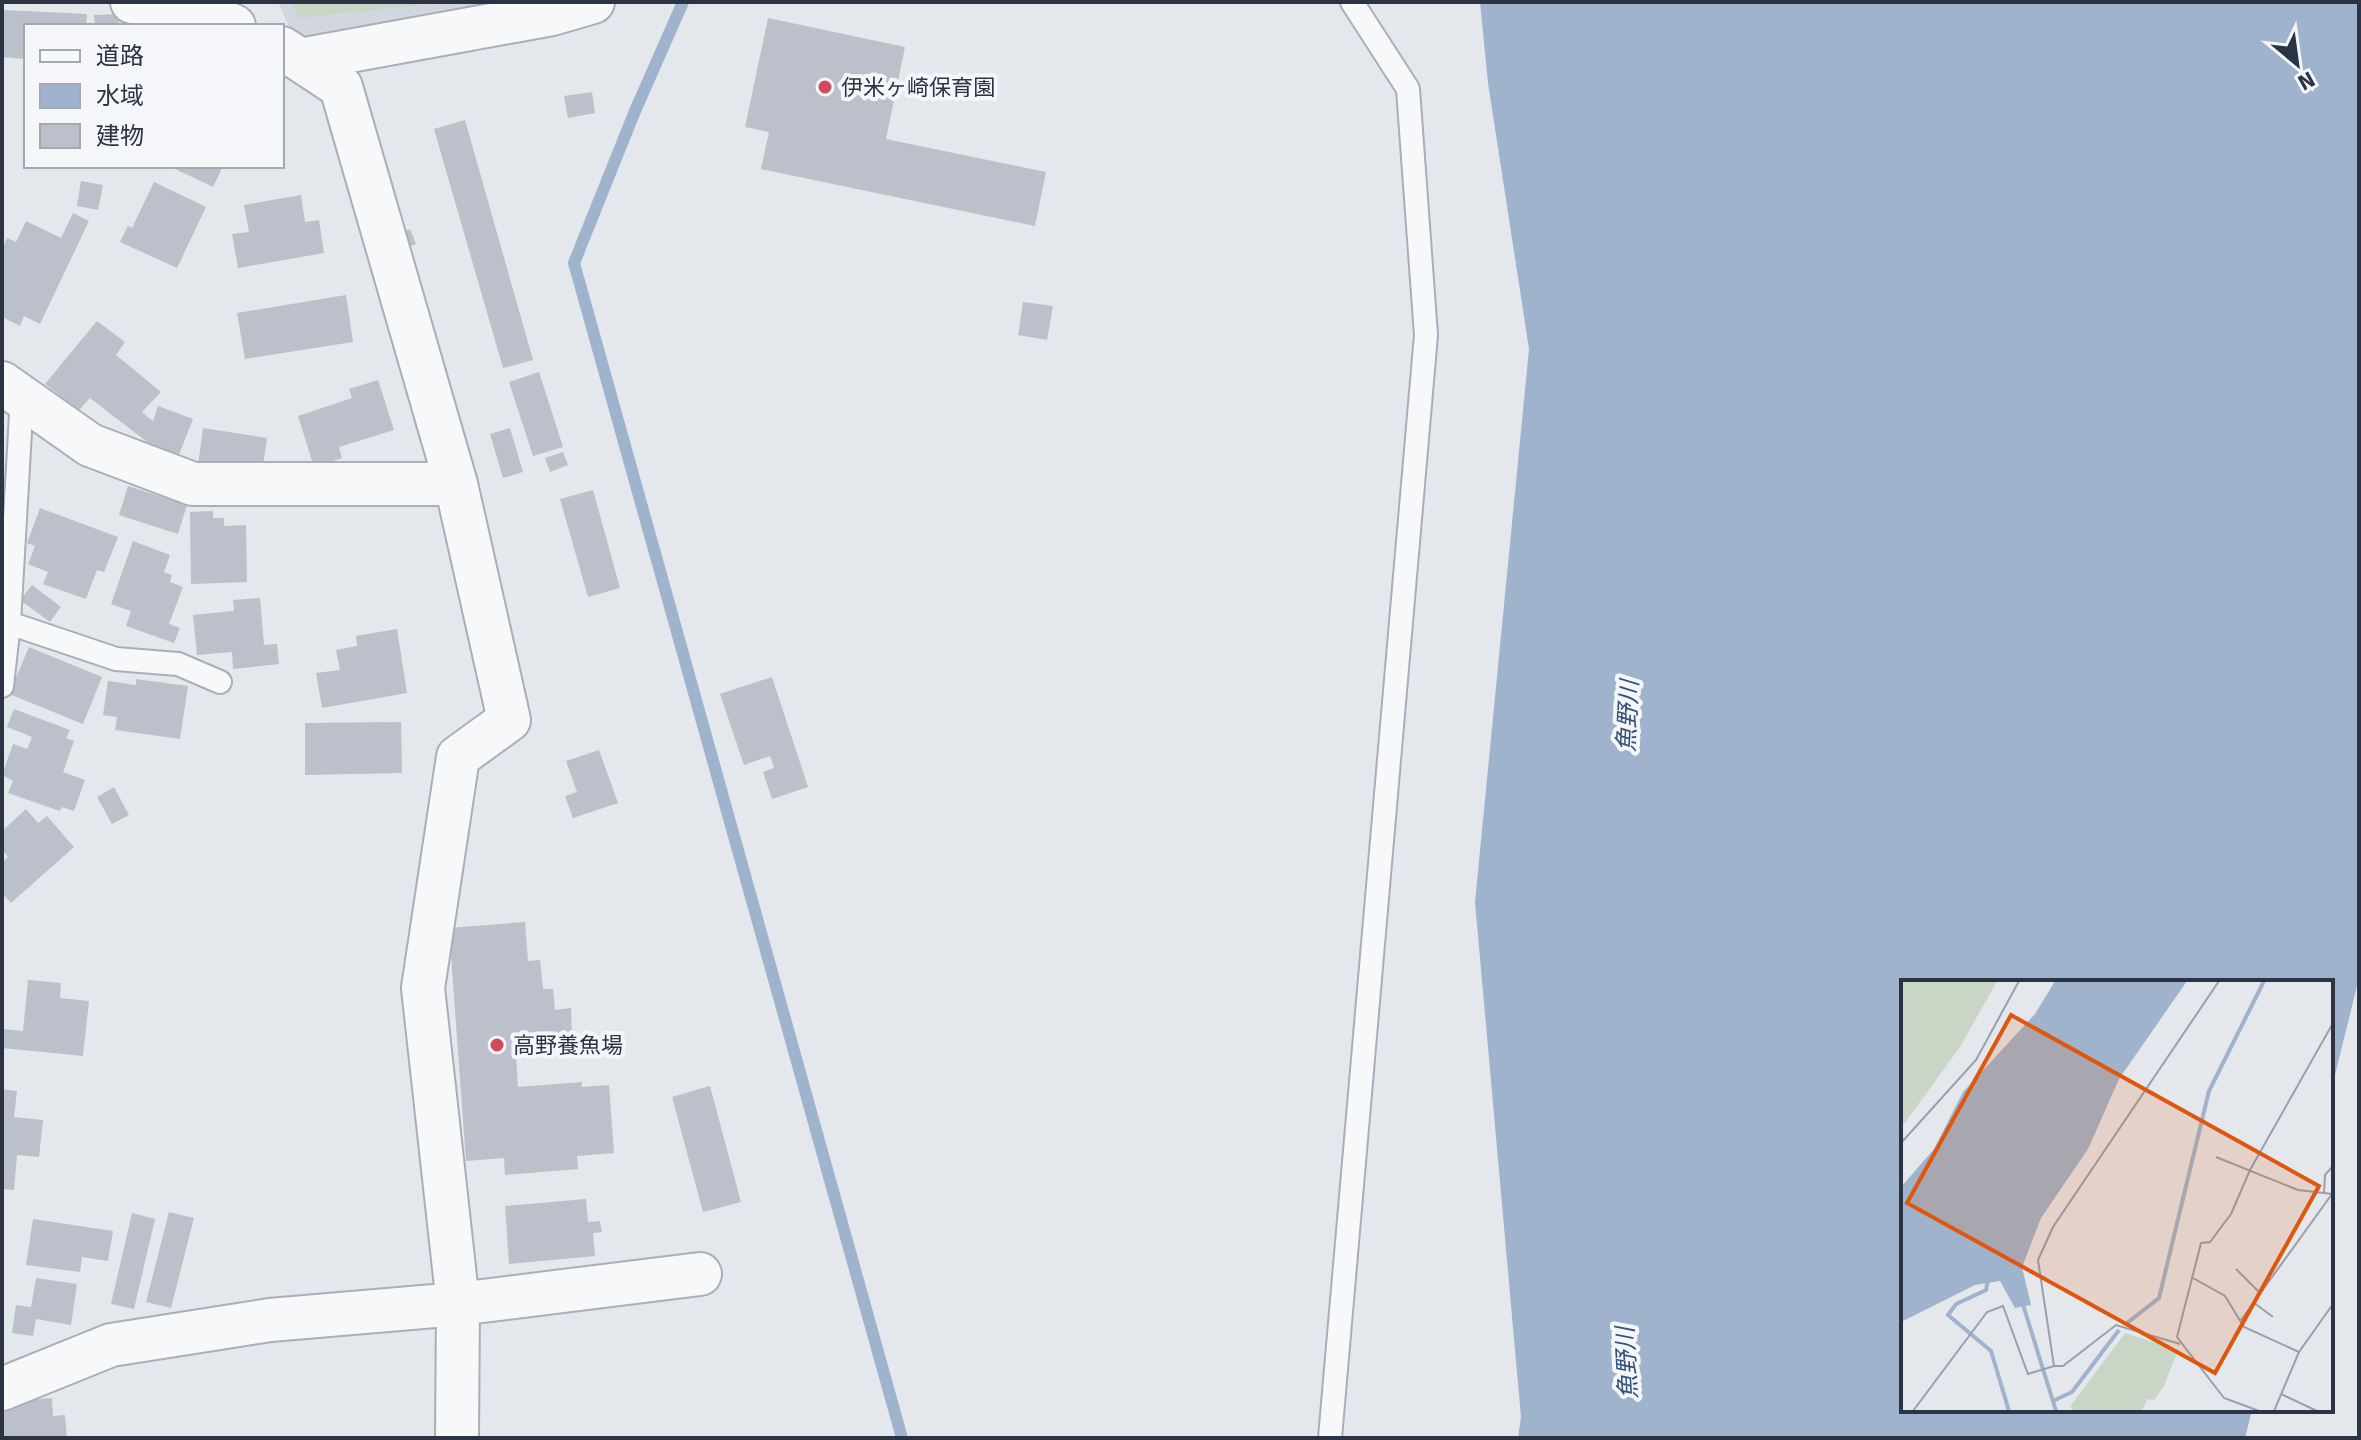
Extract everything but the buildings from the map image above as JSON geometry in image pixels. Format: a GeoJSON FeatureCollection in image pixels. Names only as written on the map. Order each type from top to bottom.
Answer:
{"type":"FeatureCollection","features":[{"type":"Feature","properties":{"kind":"street"},"geometry":{"type":"LineString","coordinates":[[132,2],[202,12],[229,24]]}},
{"type":"Feature","properties":{"kind":"street"},"geometry":{"type":"LineString","coordinates":[[291,54],[552,14],[593,2]]}},
{"type":"Feature","properties":{"kind":"street"},"geometry":{"type":"LineString","coordinates":[[291,54],[341,87],[456,484],[509,720],[458,757],[423,988],[458,1304],[457,1438]]}},
{"type":"Feature","properties":{"kind":"street"},"geometry":{"type":"LineString","coordinates":[[12,390],[90,445],[193,484],[456,484]]}},
{"type":"Feature","properties":{"kind":"street"},"geometry":{"type":"LineString","coordinates":[[2,1389],[111,1345],[270,1320],[458,1304],[700,1274]]}},
{"type":"Feature","properties":{"kind":"lane"},"geometry":{"type":"LineString","coordinates":[[1330,1438],[1426,335],[1408,89],[1352,2]]}},
{"type":"Feature","properties":{"kind":"lane"},"geometry":{"type":"LineString","coordinates":[[2,686],[9,623],[12,390]]}},
{"type":"Feature","properties":{"kind":"lane"},"geometry":{"type":"LineString","coordinates":[[9,623],[116,659],[178,664],[220,682]]}},
{"type":"Feature","properties":{"kind":"shaded area"},"geometry":{"type":"Polygon","coordinates":[[[278,2],[537,2],[398,31],[293,36],[278,2]]]}},
{"type":"Feature","properties":{"kind":"green space"},"geometry":{"type":"Polygon","coordinates":[[[292,2],[449,2],[298,18],[292,2]]]}},
{"type":"Feature","properties":{"kind":"water","name":"魚野川"},"geometry":{"type":"Polygon","coordinates":[[[1480,2],[2359,2],[2359,978],[2333,1083],[2333,980],[1901,980],[1901,1412],[2252,1412],[2245,1438],[1518,1438],[1521,1417],[1475,902],[1529,349],[1488,83],[1480,2]]]}},
{"type":"Feature","properties":{"kind":"waterway"},"geometry":{"type":"LineString","coordinates":[[683,2],[574,263],[902,1438]]}},
{"type":"Feature","properties":{"kind":"place","name":"伊米ヶ崎保育園"},"geometry":{"type":"Point","coordinates":[825,87]}},
{"type":"Feature","properties":{"kind":"place","name":"高野養魚場"},"geometry":{"type":"Point","coordinates":[497,1045]}}]}
